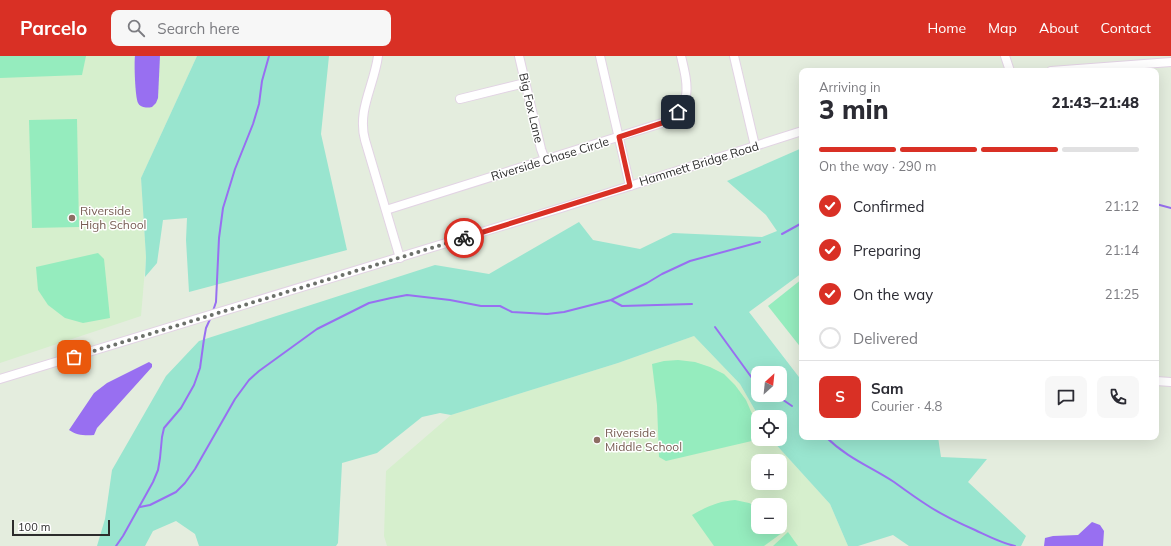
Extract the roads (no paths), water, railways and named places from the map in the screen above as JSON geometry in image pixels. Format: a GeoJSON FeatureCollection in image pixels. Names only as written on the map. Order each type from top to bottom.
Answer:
{"type":"FeatureCollection","features":[{"type":"Feature","properties":{"kind":"street"},"geometry":{"type":"LineString","coordinates":[[378,56],[364,109],[362,126],[400,258]]}},
{"type":"Feature","properties":{"kind":"street","name":"Big Fox Lane"},"geometry":{"type":"LineString","coordinates":[[519,56],[541,149],[545,160]]}},
{"type":"Feature","properties":{"kind":"street"},"geometry":{"type":"LineString","coordinates":[[600,56],[630,186]]}},
{"type":"Feature","properties":{"kind":"street","name":"Riverside Chase Circle"},"geometry":{"type":"LineString","coordinates":[[386,210],[619,137],[668,120],[678,112],[683,105],[688,88],[681,56]]}},
{"type":"Feature","properties":{"kind":"street"},"geometry":{"type":"LineString","coordinates":[[734,56],[755,146]]}},
{"type":"Feature","properties":{"kind":"street"},"geometry":{"type":"LineString","coordinates":[[1005,56],[1009,68]]}},
{"type":"Feature","properties":{"kind":"street"},"geometry":{"type":"LineString","coordinates":[[1091,68],[1171,62]]}},
{"type":"Feature","properties":{"kind":"street"},"geometry":{"type":"LineString","coordinates":[[460,99],[525,83]]}},
{"type":"Feature","properties":{"kind":"street","name":"Hammett Bridge Road"},"geometry":{"type":"LineString","coordinates":[[0,379],[400,258],[799,132]]}},
{"type":"Feature","properties":{"kind":"street"},"geometry":{"type":"LineString","coordinates":[[1159,381],[1171,382]]}},
{"type":"Feature","properties":{"kind":"waterway"},"geometry":{"type":"LineString","coordinates":[[213,311],[216,302],[219,238],[223,208],[235,169],[253,124],[259,104],[262,81],[269,56]]}},
{"type":"Feature","properties":{"kind":"waterway"},"geometry":{"type":"LineString","coordinates":[[1159,205],[1171,208]]}},
{"type":"Feature","properties":{"kind":"waterway"},"geometry":{"type":"LineString","coordinates":[[782,234],[799,225]]}},
{"type":"Feature","properties":{"kind":"waterway"},"geometry":{"type":"LineString","coordinates":[[140,507],[150,505],[176,492],[185,483],[195,469],[235,399],[249,380],[259,371],[317,329],[369,303],[407,295],[450,300],[481,306],[500,306],[512,312],[547,314],[564,312],[611,300],[690,261],[760,242]]}},
{"type":"Feature","properties":{"kind":"waterway"},"geometry":{"type":"LineString","coordinates":[[611,300],[622,306],[692,304]]}},
{"type":"Feature","properties":{"kind":"waterway"},"geometry":{"type":"LineString","coordinates":[[116,546],[153,482],[158,470],[164,428],[181,408],[194,385],[200,368],[206,328],[211,317]]}},
{"type":"Feature","properties":{"kind":"waterway"},"geometry":{"type":"LineString","coordinates":[[715,327],[751,377]]}},
{"type":"Feature","properties":{"kind":"waterway"},"geometry":{"type":"LineString","coordinates":[[786,402],[792,406]]}},
{"type":"Feature","properties":{"kind":"waterway"},"geometry":{"type":"LineString","coordinates":[[829,440],[851,457],[894,482],[939,512],[957,522],[1015,546]]}},
{"type":"Feature","properties":{"kind":"place","name":"Riverside High School"},"geometry":{"type":"Point","coordinates":[72,218]}},
{"type":"Feature","properties":{"kind":"place","name":"Riverside Middle School"},"geometry":{"type":"Point","coordinates":[597,440]}}]}
